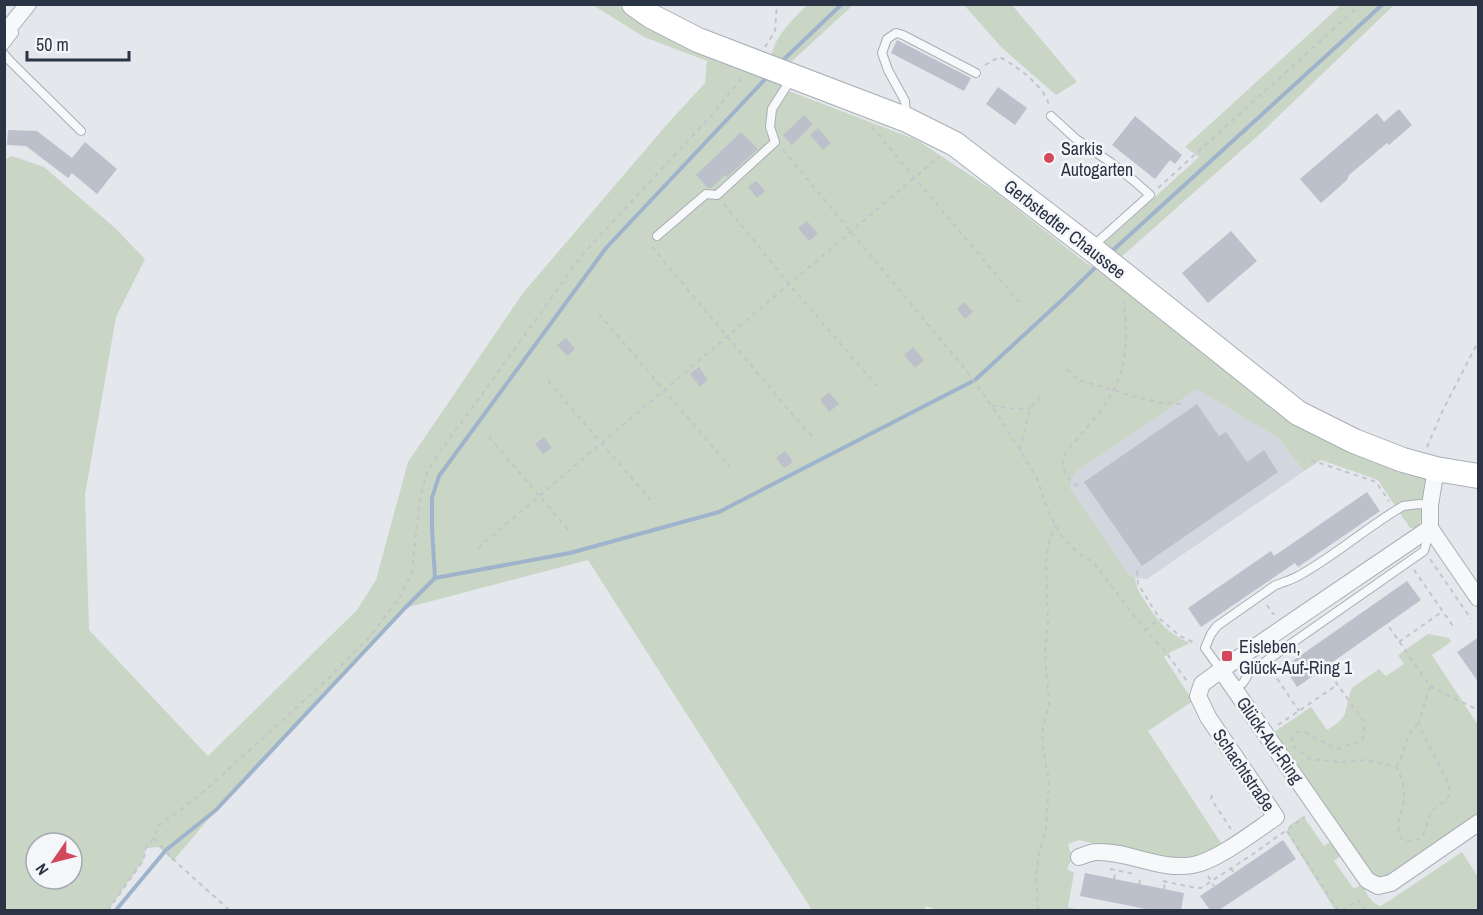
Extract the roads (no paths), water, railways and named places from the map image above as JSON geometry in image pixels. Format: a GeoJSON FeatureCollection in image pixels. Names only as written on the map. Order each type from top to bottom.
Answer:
{"type":"FeatureCollection","features":[{"type":"Feature","properties":{"kind":"main road","name":"Gerbstedter Chaussee"},"geometry":{"type":"LineString","coordinates":[[634,4],[651,16],[699,40],[907,120],[955,144],[1298,412],[1354,441],[1427,467],[1479,476]]}},
{"type":"Feature","properties":{"kind":"street"},"geometry":{"type":"LineString","coordinates":[[4,34],[30,4]]}},
{"type":"Feature","properties":{"kind":"street"},"geometry":{"type":"LineString","coordinates":[[1427,467],[1430,528],[1479,598]]}},
{"type":"Feature","properties":{"kind":"street"},"geometry":{"type":"LineString","coordinates":[[1221,669],[1430,528]]}},
{"type":"Feature","properties":{"kind":"street","name":"Glück-Auf-Ring"},"geometry":{"type":"LineString","coordinates":[[1221,669],[1367,880],[1378,886],[1391,883],[1479,823]]}},
{"type":"Feature","properties":{"kind":"street","name":"Schachtstraße"},"geometry":{"type":"LineString","coordinates":[[1079,857],[1095,852],[1110,853],[1174,866],[1193,865],[1213,858],[1276,817],[1208,717],[1198,696],[1202,684],[1221,669]]}},
{"type":"Feature","properties":{"kind":"lane"},"geometry":{"type":"LineString","coordinates":[[4,46],[24,19],[30,4]]}},
{"type":"Feature","properties":{"kind":"lane"},"geometry":{"type":"LineString","coordinates":[[907,120],[904,101],[882,53],[887,39],[896,33],[903,35],[976,73]]}},
{"type":"Feature","properties":{"kind":"lane"},"geometry":{"type":"LineString","coordinates":[[4,54],[81,131]]}},
{"type":"Feature","properties":{"kind":"lane"},"geometry":{"type":"LineString","coordinates":[[657,236],[706,194],[717,195],[775,142],[771,128],[774,69]]}},
{"type":"Feature","properties":{"kind":"lane"},"geometry":{"type":"LineString","coordinates":[[1051,116],[1076,139],[1110,162],[1150,195],[1100,256]]}},
{"type":"Feature","properties":{"kind":"lane"},"geometry":{"type":"LineString","coordinates":[[1221,669],[1205,648],[1217,626],[1274,586],[1314,567],[1403,506],[1430,505]]}},
{"type":"Feature","properties":{"kind":"lane"},"geometry":{"type":"LineString","coordinates":[[1234,689],[1249,673],[1424,551],[1430,528]]}},
{"type":"Feature","properties":{"kind":"waterway"},"geometry":{"type":"LineString","coordinates":[[780,63],[842,4]]}},
{"type":"Feature","properties":{"kind":"waterway"},"geometry":{"type":"LineString","coordinates":[[1111,252],[1383,4]]}},
{"type":"Feature","properties":{"kind":"waterway"},"geometry":{"type":"LineString","coordinates":[[116,910],[166,850],[216,810],[435,578],[432,498],[439,476],[606,248],[769,75]]}},
{"type":"Feature","properties":{"kind":"waterway"},"geometry":{"type":"LineString","coordinates":[[435,578],[570,553],[719,512],[975,380],[1099,264]]}},
{"type":"Feature","properties":{"kind":"place","name":"Sarkis Autogarten"},"geometry":{"type":"Point","coordinates":[1049,158]}},
{"type":"Feature","properties":{"kind":"place","name":"Eisleben, Glück-Auf-Ring 1"},"geometry":{"type":"Point","coordinates":[1227,656]}}]}
